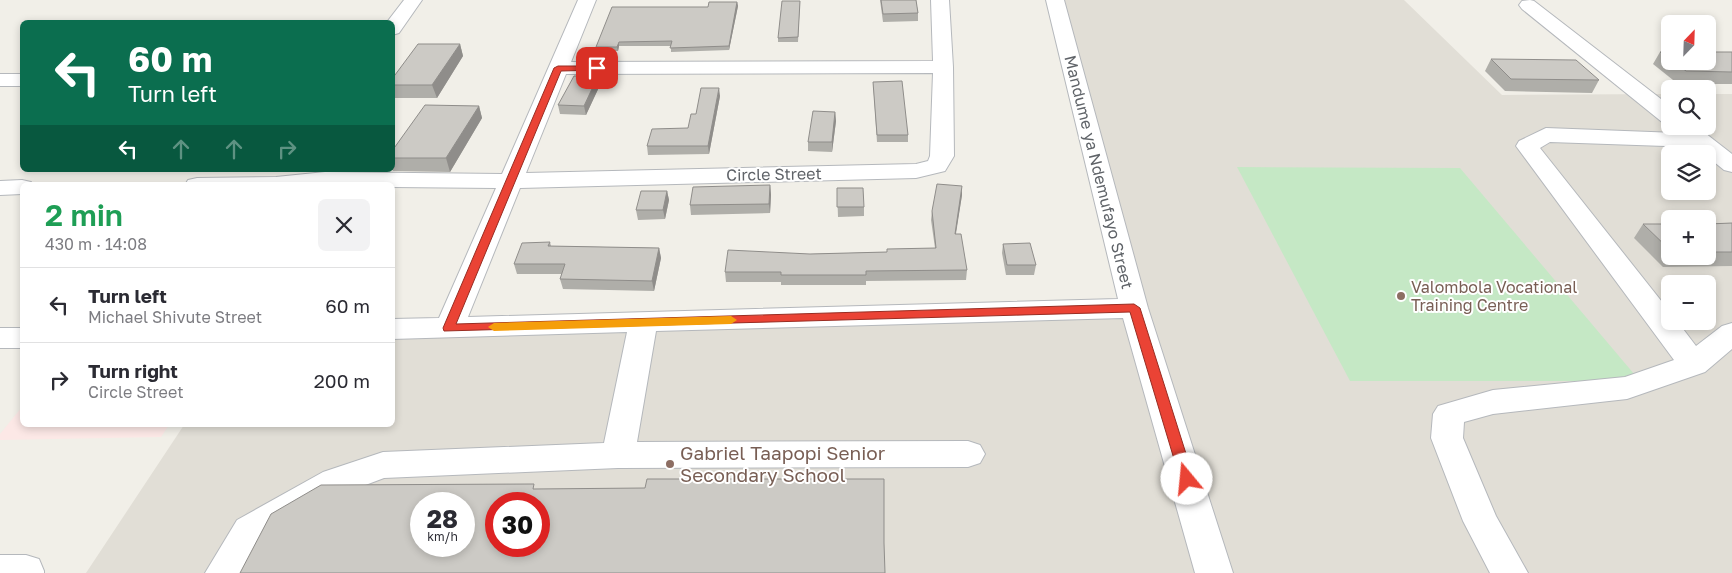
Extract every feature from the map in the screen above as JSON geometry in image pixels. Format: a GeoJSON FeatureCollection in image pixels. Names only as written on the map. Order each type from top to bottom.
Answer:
{"type":"FeatureCollection","features":[{"type":"Feature","properties":{"kind":"street"},"geometry":{"type":"LineString","coordinates":[[395,25],[413,0]]}},
{"type":"Feature","properties":{"kind":"street"},"geometry":{"type":"LineString","coordinates":[[448,328],[587,0]]}},
{"type":"Feature","properties":{"kind":"street","name":"Circle Street"},"geometry":{"type":"LineString","coordinates":[[511,181],[916,171],[937,166],[942,156],[943,67],[940,0]]}},
{"type":"Feature","properties":{"kind":"street","name":"Mandume ya Ndemufayo Street"},"geometry":{"type":"LineString","coordinates":[[1055,0],[1134,308],[1214,573]]}},
{"type":"Feature","properties":{"kind":"street"},"geometry":{"type":"LineString","coordinates":[[1528,5],[1661,110]]}},
{"type":"Feature","properties":{"kind":"street"},"geometry":{"type":"LineString","coordinates":[[558,68],[943,67]]}},
{"type":"Feature","properties":{"kind":"street"},"geometry":{"type":"LineString","coordinates":[[0,80],[20,80]]}},
{"type":"Feature","properties":{"kind":"street"},"geometry":{"type":"LineString","coordinates":[[1661,133],[1546,135],[1527,146],[1694,364]]}},
{"type":"Feature","properties":{"kind":"street"},"geometry":{"type":"LineString","coordinates":[[1693,135],[1732,165]]}},
{"type":"Feature","properties":{"kind":"street"},"geometry":{"type":"LineString","coordinates":[[247,182],[325,179],[511,181]]}},
{"type":"Feature","properties":{"kind":"street"},"geometry":{"type":"LineString","coordinates":[[0,188],[20,188]]}},
{"type":"Feature","properties":{"kind":"street"},"geometry":{"type":"LineString","coordinates":[[395,329],[1134,308]]}},
{"type":"Feature","properties":{"kind":"street"},"geometry":{"type":"LineString","coordinates":[[618,454],[642,322]]}},
{"type":"Feature","properties":{"kind":"street"},"geometry":{"type":"LineString","coordinates":[[1510,573],[1481,521],[1447,438],[1449,414],[1493,402],[1628,388],[1694,364],[1732,333]]}},
{"type":"Feature","properties":{"kind":"street"},"geometry":{"type":"LineString","coordinates":[[0,338],[20,338]]}},
{"type":"Feature","properties":{"kind":"street"},"geometry":{"type":"LineString","coordinates":[[224,573],[250,531],[335,482],[383,465],[618,454],[968,454]]}},
{"type":"Feature","properties":{"kind":"shaded area"},"geometry":{"type":"Polygon","coordinates":[[[1055,0],[1404,0],[1502,95],[1661,94],[1661,135],[1716,135],[1716,94],[1732,94],[1732,573],[86,573],[183,427],[395,427],[395,329],[1134,308],[1055,0]]]}},
{"type":"Feature","properties":{"kind":"shaded area"},"geometry":{"type":"Polygon","coordinates":[[[20,409],[20,427],[168,427],[161,437],[0,440],[0,434],[20,409]]]}},
{"type":"Feature","properties":{"kind":"green space"},"geometry":{"type":"Polygon","coordinates":[[[1237,167],[1460,168],[1640,381],[1350,381],[1237,167]]]}},
{"type":"Feature","properties":{"kind":"building"},"geometry":{"type":"Polygon","coordinates":[[[881,0],[916,0],[918,13],[883,14],[881,0]]]}},
{"type":"Feature","properties":{"kind":"building"},"geometry":{"type":"Polygon","coordinates":[[[782,1],[800,1],[798,37],[778,38],[782,1]]]}},
{"type":"Feature","properties":{"kind":"building"},"geometry":{"type":"Polygon","coordinates":[[[709,2],[737,2],[729,46],[670,48],[672,41],[619,42],[617,47],[596,47],[612,7],[708,7],[709,2]]]}},
{"type":"Feature","properties":{"kind":"building"},"geometry":{"type":"Polygon","coordinates":[[[418,44],[460,44],[432,85],[395,85],[395,75],[418,44]]]}},
{"type":"Feature","properties":{"kind":"building"},"geometry":{"type":"Polygon","coordinates":[[[1716,52],[1732,52],[1732,72],[1685,70],[1716,70],[1716,52]]]}},
{"type":"Feature","properties":{"kind":"building"},"geometry":{"type":"Polygon","coordinates":[[[1491,59],[1576,60],[1599,80],[1511,79],[1491,59]]]}},
{"type":"Feature","properties":{"kind":"building"},"geometry":{"type":"Polygon","coordinates":[[[574,76],[598,76],[584,106],[558,105],[574,76]]]}},
{"type":"Feature","properties":{"kind":"building"},"geometry":{"type":"Polygon","coordinates":[[[902,81],[908,135],[877,135],[873,82],[902,81]]]}},
{"type":"Feature","properties":{"kind":"building"},"geometry":{"type":"Polygon","coordinates":[[[701,88],[719,88],[708,146],[647,146],[652,129],[688,128],[691,114],[696,114],[701,88]]]}},
{"type":"Feature","properties":{"kind":"building"},"geometry":{"type":"Polygon","coordinates":[[[425,105],[479,106],[446,158],[395,158],[395,147],[425,105]]]}},
{"type":"Feature","properties":{"kind":"building"},"geometry":{"type":"Polygon","coordinates":[[[813,111],[835,112],[832,142],[808,142],[813,111]]]}},
{"type":"Feature","properties":{"kind":"building"},"geometry":{"type":"Polygon","coordinates":[[[937,184],[962,186],[955,234],[961,234],[967,270],[866,271],[866,275],[781,275],[781,272],[725,272],[728,250],[810,254],[887,252],[887,249],[936,248],[932,211],[937,184]]]}},
{"type":"Feature","properties":{"kind":"building"},"geometry":{"type":"Polygon","coordinates":[[[770,185],[769,204],[690,205],[693,187],[770,185]]]}},
{"type":"Feature","properties":{"kind":"building"},"geometry":{"type":"Polygon","coordinates":[[[837,188],[863,188],[864,207],[837,207],[837,188]]]}},
{"type":"Feature","properties":{"kind":"building"},"geometry":{"type":"Polygon","coordinates":[[[641,191],[667,191],[663,210],[636,210],[641,191]]]}},
{"type":"Feature","properties":{"kind":"building"},"geometry":{"type":"Polygon","coordinates":[[[1732,223],[1732,252],[1716,252],[1716,224],[1732,223]]]}},
{"type":"Feature","properties":{"kind":"building"},"geometry":{"type":"Polygon","coordinates":[[[1643,224],[1661,224],[1661,241],[1643,224]]]}},
{"type":"Feature","properties":{"kind":"building"},"geometry":{"type":"Polygon","coordinates":[[[550,242],[548,246],[659,248],[652,281],[560,279],[565,264],[514,264],[522,243],[550,242]]]}},
{"type":"Feature","properties":{"kind":"building"},"geometry":{"type":"Polygon","coordinates":[[[1030,243],[1036,265],[1007,265],[1003,244],[1030,243]]]}},
{"type":"Feature","properties":{"kind":"building"},"geometry":{"type":"Polygon","coordinates":[[[647,479],[884,479],[885,573],[240,573],[271,514],[321,485],[534,484],[533,489],[645,488],[647,479]]]}},
{"type":"Feature","properties":{"kind":"slow traffic"},"geometry":{"type":"LineString","coordinates":[[494,327],[731,320]]}},
{"type":"Feature","properties":{"kind":"place","name":"Valombola Vocational Training Centre"},"geometry":{"type":"Point","coordinates":[1401,296]}},
{"type":"Feature","properties":{"kind":"place","name":"Gabriel Taapopi Senior Secondary School"},"geometry":{"type":"Point","coordinates":[670,464]}},
{"type":"Feature","properties":{"kind":"route"},"geometry":{"type":"LineString","coordinates":[[597,68],[558,68],[448,328],[1134,308],[1187,479]]}}]}
